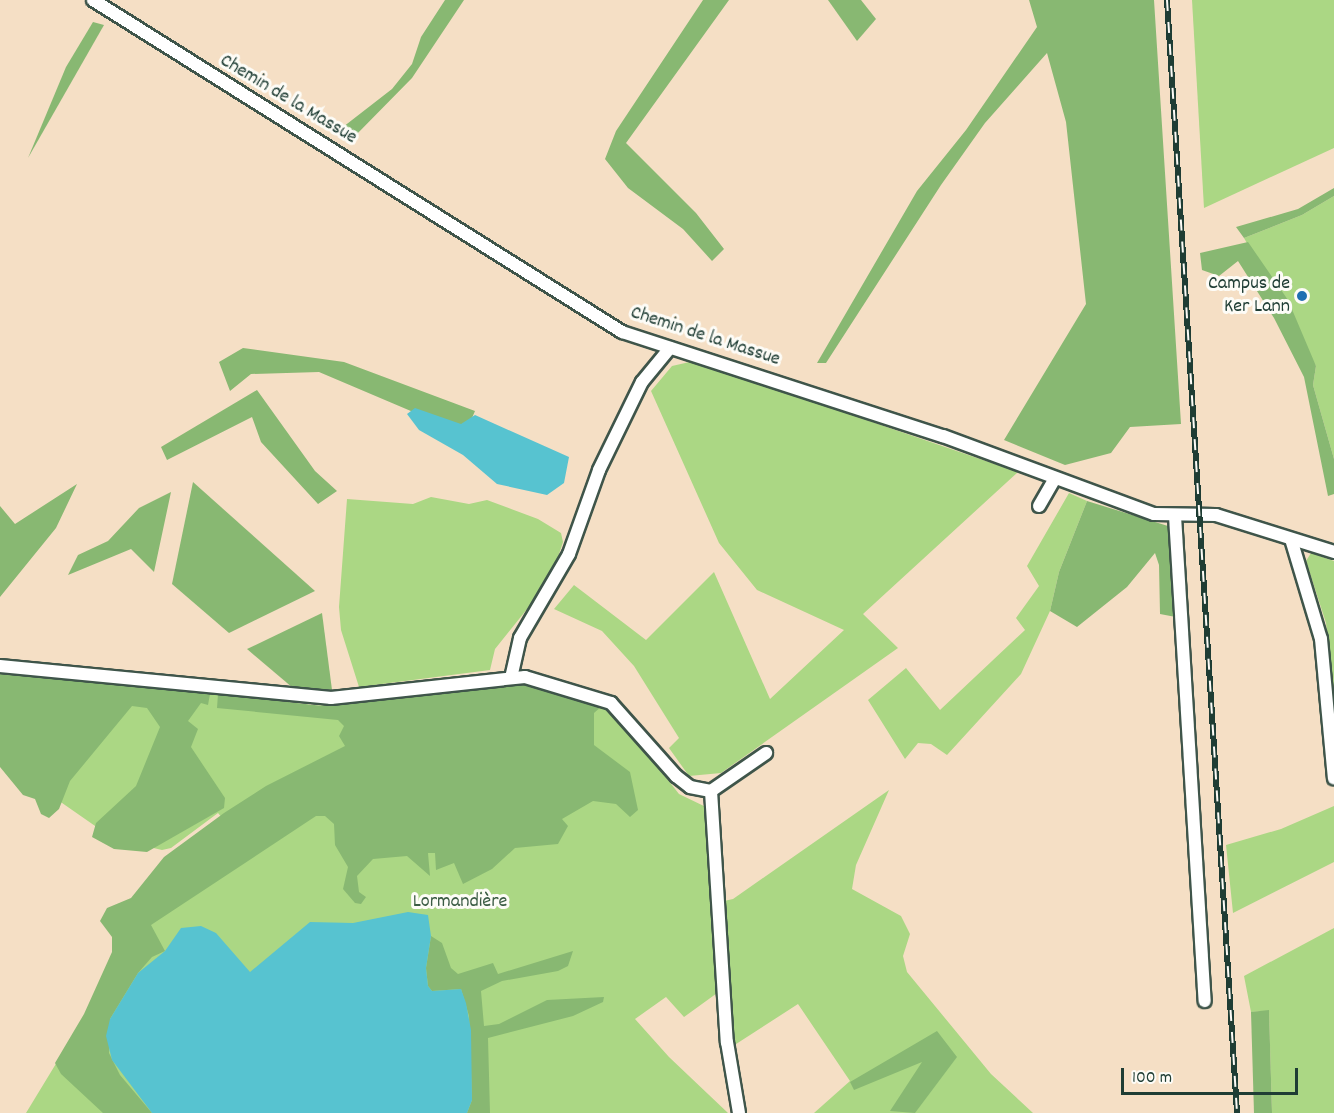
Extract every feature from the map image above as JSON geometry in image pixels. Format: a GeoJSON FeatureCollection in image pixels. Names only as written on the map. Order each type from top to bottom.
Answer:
{"type":"FeatureCollection","features":[{"type":"Feature","properties":{"kind":"street","name":"Chemin de la Massue"},"geometry":{"type":"LineString","coordinates":[[93,0],[622,332],[943,436],[1154,514],[1216,515],[1334,552]]}},
{"type":"Feature","properties":{"kind":"street"},"geometry":{"type":"LineString","coordinates":[[512,678],[520,638],[569,554],[599,470],[642,382],[670,348]]}},
{"type":"Feature","properties":{"kind":"street"},"geometry":{"type":"LineString","coordinates":[[1039,506],[1055,478]]}},
{"type":"Feature","properties":{"kind":"street"},"geometry":{"type":"LineString","coordinates":[[1175,516],[1205,1001]]}},
{"type":"Feature","properties":{"kind":"street"},"geometry":{"type":"LineString","coordinates":[[1291,539],[1321,639],[1334,778]]}},
{"type":"Feature","properties":{"kind":"street"},"geometry":{"type":"LineString","coordinates":[[0,666],[331,698],[512,678],[535,678],[611,703],[676,776],[690,787],[711,791],[766,753]]}},
{"type":"Feature","properties":{"kind":"street"},"geometry":{"type":"LineString","coordinates":[[711,791],[727,1042],[739,1113]]}},
{"type":"Feature","properties":{"kind":"green space"},"geometry":{"type":"Polygon","coordinates":[[[445,0],[464,0],[412,78],[354,137],[343,127],[392,89],[412,64],[421,37],[445,0]]]}},
{"type":"Feature","properties":{"kind":"green space"},"geometry":{"type":"Polygon","coordinates":[[[703,0],[729,0],[626,143],[696,213],[724,249],[712,261],[683,229],[628,188],[605,159],[616,131],[703,0]]]}},
{"type":"Feature","properties":{"kind":"green space"},"geometry":{"type":"Polygon","coordinates":[[[828,0],[861,0],[876,19],[857,41],[828,0]]]}},
{"type":"Feature","properties":{"kind":"green space"},"geometry":{"type":"Polygon","coordinates":[[[1029,0],[1154,0],[1181,424],[1130,427],[1111,453],[1065,465],[1004,440],[1086,304],[1066,122],[1047,53],[985,123],[941,185],[826,363],[817,363],[917,191],[966,130],[1037,27],[1029,0]]]}},
{"type":"Feature","properties":{"kind":"green space"},"geometry":{"type":"Polygon","coordinates":[[[1192,0],[1334,0],[1334,148],[1204,208],[1192,0]]]}},
{"type":"Feature","properties":{"kind":"green space"},"geometry":{"type":"Polygon","coordinates":[[[93,22],[104,25],[28,158],[66,67],[93,22]]]}},
{"type":"Feature","properties":{"kind":"green space"},"geometry":{"type":"Polygon","coordinates":[[[1334,188],[1334,196],[1302,215],[1244,238],[1236,227],[1298,209],[1334,188]]]}},
{"type":"Feature","properties":{"kind":"green space"},"geometry":{"type":"Polygon","coordinates":[[[1334,196],[1334,459],[1313,385],[1316,366],[1244,238],[1302,215],[1334,196]]]}},
{"type":"Feature","properties":{"kind":"green space"},"geometry":{"type":"Polygon","coordinates":[[[1248,242],[1288,300],[1316,366],[1313,385],[1334,459],[1334,494],[1328,496],[1304,377],[1274,318],[1238,261],[1219,276],[1202,270],[1200,253],[1248,242]]]}},
{"type":"Feature","properties":{"kind":"green space"},"geometry":{"type":"Polygon","coordinates":[[[243,348],[344,362],[475,411],[465,434],[319,372],[251,374],[230,391],[219,362],[243,348]]]}},
{"type":"Feature","properties":{"kind":"green space"},"geometry":{"type":"Polygon","coordinates":[[[694,361],[1018,472],[863,614],[898,648],[721,773],[689,776],[669,748],[679,738],[634,666],[602,631],[554,609],[574,585],[646,640],[714,572],[770,699],[844,630],[757,590],[719,543],[651,391],[672,366],[694,361]]]}},
{"type":"Feature","properties":{"kind":"green space"},"geometry":{"type":"Polygon","coordinates":[[[257,390],[315,471],[337,491],[318,504],[261,442],[252,417],[167,460],[161,447],[257,390]]]}},
{"type":"Feature","properties":{"kind":"green space"},"geometry":{"type":"Polygon","coordinates":[[[193,482],[315,591],[229,633],[172,584],[193,482]]]}},
{"type":"Feature","properties":{"kind":"green space"},"geometry":{"type":"Polygon","coordinates":[[[77,484],[56,528],[0,597],[0,506],[15,524],[77,484]]]}},
{"type":"Feature","properties":{"kind":"green space"},"geometry":{"type":"Polygon","coordinates":[[[171,492],[154,572],[131,549],[68,575],[78,555],[108,541],[139,508],[171,492]]]}},
{"type":"Feature","properties":{"kind":"green space"},"geometry":{"type":"Polygon","coordinates":[[[1069,493],[1087,501],[1059,572],[1050,611],[1021,674],[947,755],[931,744],[918,743],[905,759],[868,700],[906,668],[940,710],[1025,630],[1016,618],[1039,586],[1027,566],[1069,493]]]}},
{"type":"Feature","properties":{"kind":"green space"},"geometry":{"type":"Polygon","coordinates":[[[431,497],[469,504],[487,500],[538,519],[561,533],[563,542],[556,563],[540,593],[495,649],[490,670],[359,687],[341,630],[339,607],[347,499],[413,504],[431,497]]]}},
{"type":"Feature","properties":{"kind":"green space"},"geometry":{"type":"Polygon","coordinates":[[[1087,501],[1168,526],[1177,540],[1181,618],[1160,614],[1159,565],[1155,553],[1127,587],[1077,627],[1050,611],[1059,572],[1087,501]]]}},
{"type":"Feature","properties":{"kind":"green space"},"geometry":{"type":"Polygon","coordinates":[[[1311,553],[1334,561],[1334,701],[1326,623],[1306,561],[1311,553]]]}},
{"type":"Feature","properties":{"kind":"green space"},"geometry":{"type":"Polygon","coordinates":[[[322,613],[332,690],[293,688],[247,649],[322,613]]]}},
{"type":"Feature","properties":{"kind":"green space"},"geometry":{"type":"Polygon","coordinates":[[[0,670],[210,694],[208,705],[201,703],[188,721],[198,729],[191,747],[225,798],[224,808],[147,852],[114,849],[92,837],[96,823],[136,786],[160,727],[147,708],[132,706],[70,781],[59,809],[49,818],[41,814],[35,799],[23,795],[0,767],[0,670]]]}},
{"type":"Feature","properties":{"kind":"green space","name":"Lormandière"},"geometry":{"type":"Polygon","coordinates":[[[117,683],[315,706],[496,686],[598,701],[647,753],[679,794],[708,808],[715,903],[733,899],[889,790],[856,865],[852,889],[901,916],[910,934],[903,956],[907,972],[991,1074],[1033,1113],[814,1113],[850,1081],[798,1004],[733,1046],[731,983],[684,1017],[666,997],[635,1019],[669,1057],[728,1113],[26,1113],[99,993],[224,820],[218,813],[171,848],[162,850],[128,842],[98,828],[42,789],[117,683]]]}},
{"type":"Feature","properties":{"kind":"green space"},"geometry":{"type":"Polygon","coordinates":[[[537,683],[603,705],[594,713],[594,745],[630,772],[638,810],[630,817],[616,804],[593,801],[562,819],[568,826],[558,844],[515,848],[492,869],[463,884],[454,863],[436,870],[435,853],[428,853],[430,876],[407,856],[373,859],[357,876],[359,892],[366,897],[361,904],[355,903],[343,889],[348,867],[335,845],[334,824],[325,816],[316,816],[151,925],[165,951],[152,957],[138,973],[110,1019],[109,1053],[120,1075],[152,1113],[103,1113],[61,1074],[55,1063],[84,1014],[112,952],[112,937],[100,921],[107,908],[131,898],[164,857],[224,813],[266,786],[345,746],[339,736],[344,726],[338,720],[217,708],[218,694],[323,706],[537,683]]]}},
{"type":"Feature","properties":{"kind":"green space"},"geometry":{"type":"Polygon","coordinates":[[[1334,806],[1334,862],[1233,913],[1226,845],[1281,829],[1334,806]]]}},
{"type":"Feature","properties":{"kind":"green space"},"geometry":{"type":"Polygon","coordinates":[[[1334,928],[1334,1113],[1272,1113],[1269,1011],[1251,1012],[1244,976],[1334,928]]]}},
{"type":"Feature","properties":{"kind":"green space"},"geometry":{"type":"Polygon","coordinates":[[[431,936],[442,943],[451,968],[458,974],[493,963],[498,974],[573,951],[568,966],[558,971],[502,981],[481,991],[484,1026],[499,1024],[547,1000],[604,997],[603,1002],[573,1016],[488,1038],[490,1113],[467,1113],[472,1100],[469,1016],[461,989],[432,991],[428,986],[426,968],[431,936]]]}},
{"type":"Feature","properties":{"kind":"green space"},"geometry":{"type":"Polygon","coordinates":[[[1269,1010],[1272,1113],[1254,1113],[1251,1012],[1269,1010]]]}},
{"type":"Feature","properties":{"kind":"green space"},"geometry":{"type":"Polygon","coordinates":[[[937,1031],[957,1057],[915,1113],[890,1111],[922,1062],[854,1090],[850,1082],[937,1031]]]}},
{"type":"Feature","properties":{"kind":"water"},"geometry":{"type":"Polygon","coordinates":[[[415,408],[461,424],[475,415],[569,457],[564,483],[547,495],[497,484],[463,455],[419,430],[407,414],[415,408]]]}},
{"type":"Feature","properties":{"kind":"water","name":"Lormandière"},"geometry":{"type":"Polygon","coordinates":[[[408,912],[428,915],[431,936],[426,968],[428,986],[432,991],[461,989],[466,1003],[471,1030],[472,1100],[467,1113],[152,1113],[112,1060],[106,1036],[110,1019],[138,973],[165,951],[181,928],[201,926],[216,933],[250,972],[310,922],[353,923],[408,912]]]}},
{"type":"Feature","properties":{"kind":"railway"},"geometry":{"type":"LineString","coordinates":[[1167,0],[1237,1113]]}},
{"type":"Feature","properties":{"kind":"place","name":"Campus de Ker Lann"},"geometry":{"type":"Point","coordinates":[1302,296]}}]}
